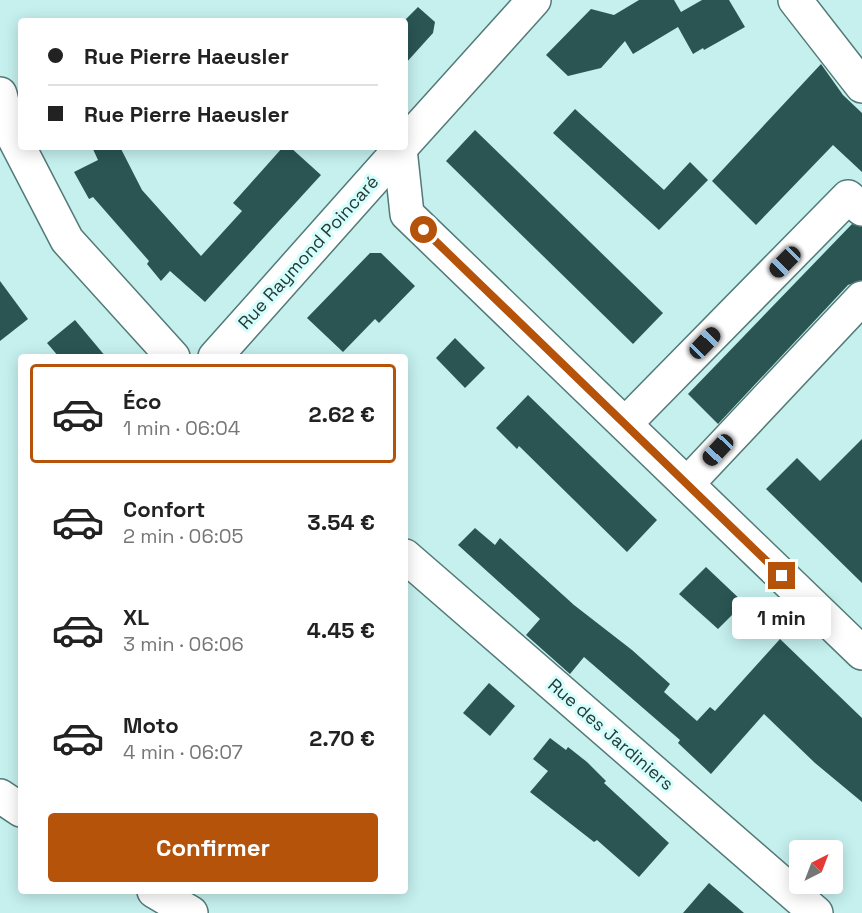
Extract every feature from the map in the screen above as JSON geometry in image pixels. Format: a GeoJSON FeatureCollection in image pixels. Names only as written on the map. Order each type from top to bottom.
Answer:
{"type":"FeatureCollection","features":[{"type":"Feature","properties":{"kind":"street","name":"Rue Raymond Poincaré"},"geometry":{"type":"LineString","coordinates":[[408,139],[534,0]]}},
{"type":"Feature","properties":{"kind":"street"},"geometry":{"type":"LineString","coordinates":[[795,0],[862,86]]}},
{"type":"Feature","properties":{"kind":"street"},"geometry":{"type":"LineString","coordinates":[[0,93],[4,128],[67,240],[170,354]]}},
{"type":"Feature","properties":{"kind":"street","name":"Rue Raymond Poincaré"},"geometry":{"type":"LineString","coordinates":[[217,354],[398,150]]}},
{"type":"Feature","properties":{"kind":"street"},"geometry":{"type":"LineString","coordinates":[[402,150],[407,214],[862,653]]}},
{"type":"Feature","properties":{"kind":"street"},"geometry":{"type":"LineString","coordinates":[[625,424],[848,197],[862,209]]}},
{"type":"Feature","properties":{"kind":"street"},"geometry":{"type":"LineString","coordinates":[[687,484],[862,298]]}},
{"type":"Feature","properties":{"kind":"street","name":"Rue des Jardiniers"},"geometry":{"type":"LineString","coordinates":[[408,559],[816,913]]}},
{"type":"Feature","properties":{"kind":"street"},"geometry":{"type":"LineString","coordinates":[[0,796],[18,808]]}},
{"type":"Feature","properties":{"kind":"street"},"geometry":{"type":"LineString","coordinates":[[159,894],[191,913]]}},
{"type":"Feature","properties":{"kind":"building"},"geometry":{"type":"Polygon","coordinates":[[[639,0],[674,0],[681,12],[702,0],[729,0],[745,27],[693,54],[678,27],[633,54],[625,41],[601,68],[568,76],[546,55],[591,9],[614,15],[639,0]]]}},
{"type":"Feature","properties":{"kind":"building"},"geometry":{"type":"Polygon","coordinates":[[[418,7],[435,22],[433,33],[408,61],[408,18],[418,7]]]}},
{"type":"Feature","properties":{"kind":"building"},"geometry":{"type":"Polygon","coordinates":[[[821,64],[843,95],[862,113],[862,172],[833,145],[756,225],[712,181],[821,64]]]}},
{"type":"Feature","properties":{"kind":"building"},"geometry":{"type":"Polygon","coordinates":[[[575,109],[664,190],[690,162],[708,180],[659,230],[553,133],[575,109]]]}},
{"type":"Feature","properties":{"kind":"building"},"geometry":{"type":"Polygon","coordinates":[[[475,130],[663,313],[633,344],[446,161],[475,130]]]}},
{"type":"Feature","properties":{"kind":"building"},"geometry":{"type":"Polygon","coordinates":[[[93,150],[122,150],[142,190],[201,256],[242,211],[233,203],[280,150],[293,150],[321,175],[205,302],[170,271],[161,281],[147,264],[149,261],[93,197],[89,199],[74,172],[98,160],[93,150]]]}},
{"type":"Feature","properties":{"kind":"building"},"geometry":{"type":"Polygon","coordinates":[[[852,224],[862,227],[862,280],[848,285],[718,424],[688,394],[852,224]]]}},
{"type":"Feature","properties":{"kind":"building"},"geometry":{"type":"Polygon","coordinates":[[[370,253],[381,253],[415,286],[379,323],[375,319],[343,352],[307,318],[370,253]]]}},
{"type":"Feature","properties":{"kind":"building"},"geometry":{"type":"Polygon","coordinates":[[[0,281],[28,319],[0,341],[0,281]]]}},
{"type":"Feature","properties":{"kind":"building"},"geometry":{"type":"Polygon","coordinates":[[[75,320],[103,354],[56,354],[47,343],[75,320]]]}},
{"type":"Feature","properties":{"kind":"building"},"geometry":{"type":"Polygon","coordinates":[[[455,338],[485,368],[465,388],[436,358],[455,338]]]}},
{"type":"Feature","properties":{"kind":"building"},"geometry":{"type":"Polygon","coordinates":[[[528,395],[657,520],[627,552],[519,446],[517,449],[496,428],[528,395]]]}},
{"type":"Feature","properties":{"kind":"building"},"geometry":{"type":"Polygon","coordinates":[[[862,439],[862,583],[766,489],[797,458],[820,481],[862,439]]]}},
{"type":"Feature","properties":{"kind":"building"},"geometry":{"type":"Polygon","coordinates":[[[475,528],[495,545],[500,538],[574,605],[632,650],[670,684],[664,692],[697,721],[710,707],[715,711],[780,639],[862,718],[862,802],[815,763],[764,714],[711,774],[678,743],[680,740],[584,657],[570,674],[526,635],[540,619],[458,545],[475,528]]]}},
{"type":"Feature","properties":{"kind":"building"},"geometry":{"type":"Polygon","coordinates":[[[706,567],[744,603],[718,629],[679,594],[706,567]]]}},
{"type":"Feature","properties":{"kind":"building"},"geometry":{"type":"Polygon","coordinates":[[[489,683],[515,706],[490,736],[463,713],[489,683]]]}},
{"type":"Feature","properties":{"kind":"building"},"geometry":{"type":"Polygon","coordinates":[[[550,738],[566,750],[568,747],[587,762],[606,781],[604,783],[669,843],[639,877],[597,840],[594,842],[530,792],[548,771],[533,759],[550,738]]]}},
{"type":"Feature","properties":{"kind":"building"},"geometry":{"type":"Polygon","coordinates":[[[709,883],[744,913],[683,913],[709,883]]]}},
{"type":"Feature","properties":{"kind":"route"},"geometry":{"type":"LineString","coordinates":[[424,230],[782,576]]}}]}
